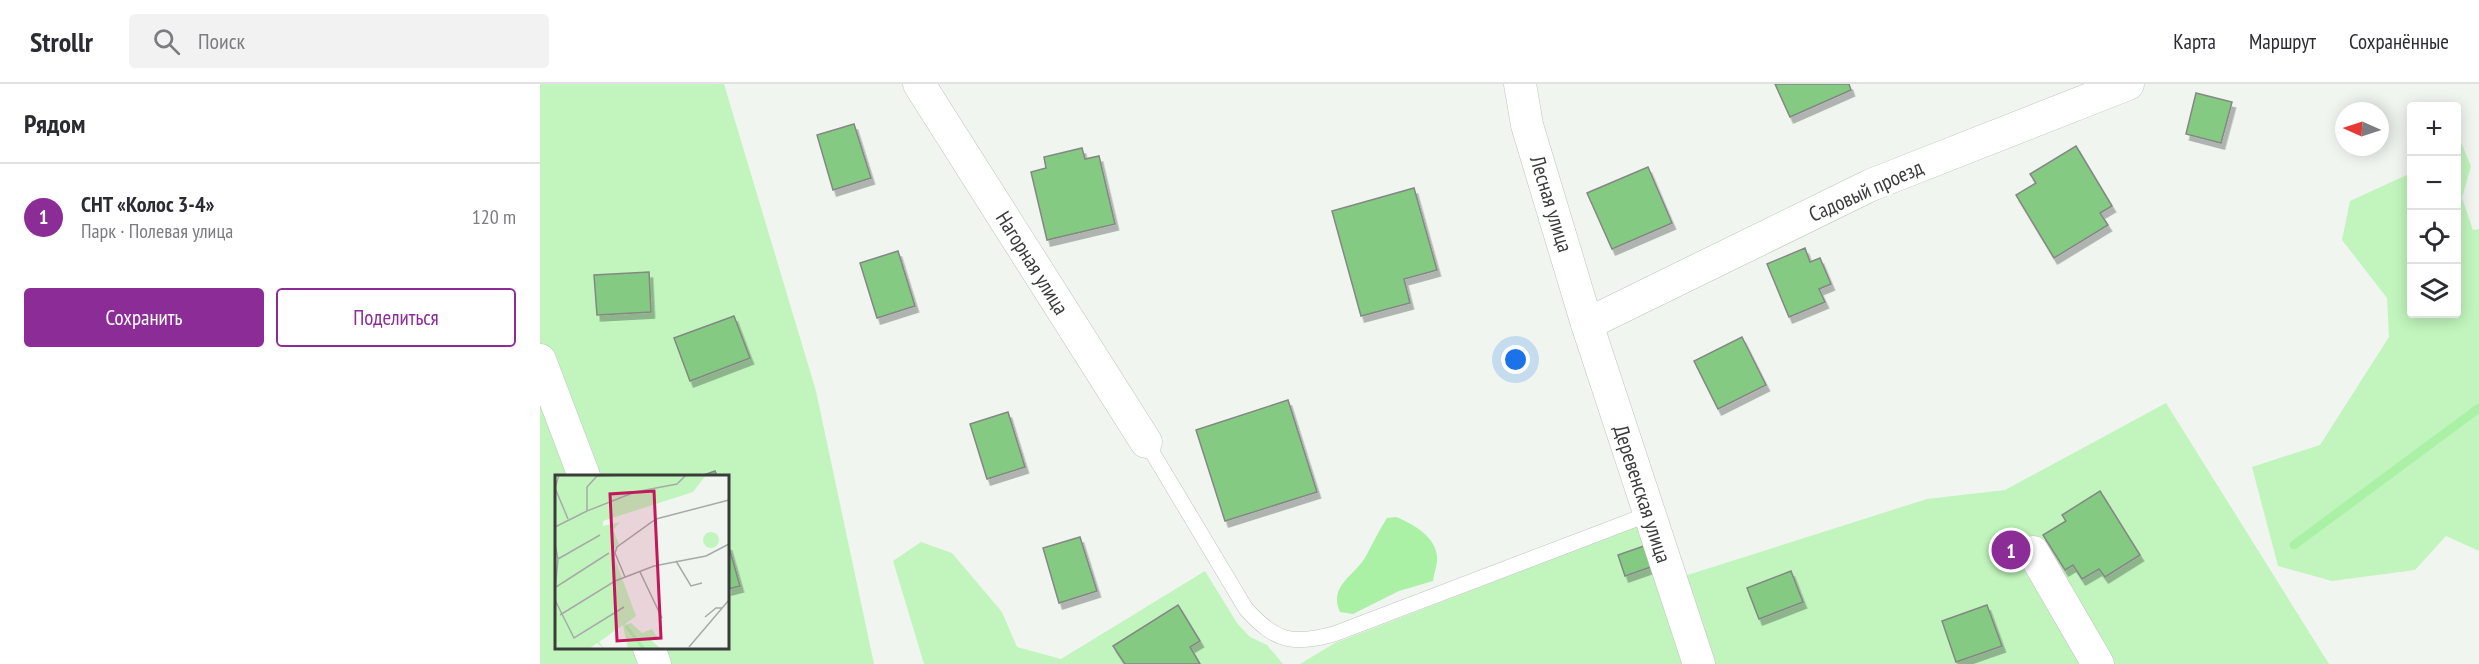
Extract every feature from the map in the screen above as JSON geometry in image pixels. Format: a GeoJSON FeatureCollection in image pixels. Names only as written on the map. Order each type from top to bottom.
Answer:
{"type":"FeatureCollection","features":[{"type":"Feature","properties":{"kind":"street","name":"Нагорная улица"},"geometry":{"type":"LineString","coordinates":[[919,84],[1146,442]]}},
{"type":"Feature","properties":{"kind":"street","name":"Лесная улица"},"geometry":{"type":"LineString","coordinates":[[1520,84],[1527,125],[1599,319]]}},
{"type":"Feature","properties":{"kind":"street","name":"Садовый проезд"},"geometry":{"type":"LineString","coordinates":[[1599,319],[1871,185],[2128,84]]}},
{"type":"Feature","properties":{"kind":"street","name":"Деревенская улица"},"geometry":{"type":"LineString","coordinates":[[1599,319],[1649,514],[1699,664]]}},
{"type":"Feature","properties":{"kind":"street"},"geometry":{"type":"LineString","coordinates":[[540,360],[583,475]]}},
{"type":"Feature","properties":{"kind":"street"},"geometry":{"type":"LineString","coordinates":[[2033,552],[2098,664]]}},
{"type":"Feature","properties":{"kind":"street"},"geometry":{"type":"LineString","coordinates":[[649,649],[655,664]]}},
{"type":"Feature","properties":{"kind":"lane"},"geometry":{"type":"LineString","coordinates":[[1146,442],[1246,609],[1262,627],[1275,636],[1288,639],[1303,641],[1334,634],[1649,514]]}},
{"type":"Feature","properties":{"kind":"shaded area"},"geometry":{"type":"Polygon","coordinates":[[[540,84],[724,84],[816,391],[874,664],[540,664],[540,84]]]}},
{"type":"Feature","properties":{"kind":"shaded area"},"geometry":{"type":"Polygon","coordinates":[[[2461,142],[2471,166],[2462,198],[2473,230],[2479,229],[2479,551],[2446,536],[2415,570],[2332,581],[2278,566],[2252,467],[2320,445],[2389,337],[2387,298],[2342,240],[2350,201],[2407,175],[2407,318],[2461,318],[2461,142]]]}},
{"type":"Feature","properties":{"kind":"shaded area"},"geometry":{"type":"Polygon","coordinates":[[[2166,403],[2329,664],[1300,664],[1335,643],[1638,526],[1656,585],[1927,499],[2005,490],[2166,403]]]}},
{"type":"Feature","properties":{"kind":"shaded area"},"geometry":{"type":"Polygon","coordinates":[[[1396,517],[1416,527],[1432,542],[1437,559],[1433,581],[1399,591],[1353,614],[1340,612],[1337,595],[1344,581],[1366,556],[1387,518],[1396,517]]]}},
{"type":"Feature","properties":{"kind":"shaded area"},"geometry":{"type":"Polygon","coordinates":[[[921,542],[952,553],[1002,612],[1017,647],[1061,659],[1205,571],[1237,623],[1250,637],[1267,645],[1283,664],[924,664],[893,561],[921,542]]]}},
{"type":"Feature","properties":{"kind":"building"},"geometry":{"type":"Polygon","coordinates":[[[1775,84],[1849,84],[1851,90],[1790,117],[1775,84]]]}},
{"type":"Feature","properties":{"kind":"building"},"geometry":{"type":"Polygon","coordinates":[[[2196,93],[2232,102],[2221,143],[2186,134],[2196,93]]]}},
{"type":"Feature","properties":{"kind":"building"},"geometry":{"type":"Polygon","coordinates":[[[854,124],[871,178],[833,190],[817,135],[854,124]]]}},
{"type":"Feature","properties":{"kind":"building"},"geometry":{"type":"Polygon","coordinates":[[[2076,146],[2112,206],[2100,213],[2108,225],[2054,258],[2016,195],[2036,183],[2030,174],[2076,146]]]}},
{"type":"Feature","properties":{"kind":"building"},"geometry":{"type":"Polygon","coordinates":[[[1082,148],[1085,159],[1099,156],[1115,224],[1047,240],[1031,172],[1046,168],[1044,157],[1082,148]]]}},
{"type":"Feature","properties":{"kind":"building"},"geometry":{"type":"Polygon","coordinates":[[[1648,167],[1672,223],[1612,249],[1587,193],[1648,167]]]}},
{"type":"Feature","properties":{"kind":"building"},"geometry":{"type":"Polygon","coordinates":[[[1414,188],[1437,270],[1404,279],[1410,303],[1361,316],[1332,211],[1414,188]]]}},
{"type":"Feature","properties":{"kind":"building"},"geometry":{"type":"Polygon","coordinates":[[[1805,248],[1810,262],[1820,258],[1831,284],[1819,289],[1825,302],[1789,317],[1767,264],[1805,248]]]}},
{"type":"Feature","properties":{"kind":"building"},"geometry":{"type":"Polygon","coordinates":[[[898,251],[915,306],[877,318],[860,263],[898,251]]]}},
{"type":"Feature","properties":{"kind":"building"},"geometry":{"type":"Polygon","coordinates":[[[649,272],[651,312],[597,315],[594,275],[649,272]]]}},
{"type":"Feature","properties":{"kind":"building"},"geometry":{"type":"Polygon","coordinates":[[[734,316],[750,358],[690,381],[674,338],[734,316]]]}},
{"type":"Feature","properties":{"kind":"building"},"geometry":{"type":"Polygon","coordinates":[[[1742,337],[1766,385],[1718,409],[1694,361],[1742,337]]]}},
{"type":"Feature","properties":{"kind":"building"},"geometry":{"type":"Polygon","coordinates":[[[1288,400],[1317,492],[1225,521],[1196,430],[1288,400]]]}},
{"type":"Feature","properties":{"kind":"building"},"geometry":{"type":"Polygon","coordinates":[[[1008,412],[1025,467],[987,479],[970,424],[1008,412]]]}},
{"type":"Feature","properties":{"kind":"building"},"geometry":{"type":"Polygon","coordinates":[[[715,471],[717,475],[704,475],[715,471]]]}},
{"type":"Feature","properties":{"kind":"building"},"geometry":{"type":"Polygon","coordinates":[[[2100,491],[2140,555],[2105,577],[2099,569],[2082,579],[2073,565],[2065,570],[2043,535],[2066,521],[2062,515],[2100,491]]]}},
{"type":"Feature","properties":{"kind":"building"},"geometry":{"type":"Polygon","coordinates":[[[1080,537],[1097,591],[1059,603],[1043,548],[1080,537]]]}},
{"type":"Feature","properties":{"kind":"building"},"geometry":{"type":"Polygon","coordinates":[[[1644,546],[1651,567],[1625,576],[1618,555],[1644,546]]]}},
{"type":"Feature","properties":{"kind":"building"},"geometry":{"type":"Polygon","coordinates":[[[729,548],[740,586],[729,589],[729,548]]]}},
{"type":"Feature","properties":{"kind":"building"},"geometry":{"type":"Polygon","coordinates":[[[1791,571],[1803,602],[1759,619],[1747,588],[1791,571]]]}},
{"type":"Feature","properties":{"kind":"building"},"geometry":{"type":"Polygon","coordinates":[[[1178,605],[1200,641],[1190,647],[1200,664],[1125,664],[1113,646],[1178,605]]]}},
{"type":"Feature","properties":{"kind":"building"},"geometry":{"type":"Polygon","coordinates":[[[1987,605],[2002,646],[1956,662],[1942,621],[1987,605]]]}},
{"type":"Feature","properties":{"kind":"waterway"},"geometry":{"type":"LineString","coordinates":[[2294,545],[2479,408]]}},
{"type":"Feature","properties":{"kind":"place","name":"СНТ «Колос 3-4»"},"geometry":{"type":"Point","coordinates":[2011,550]}}]}
